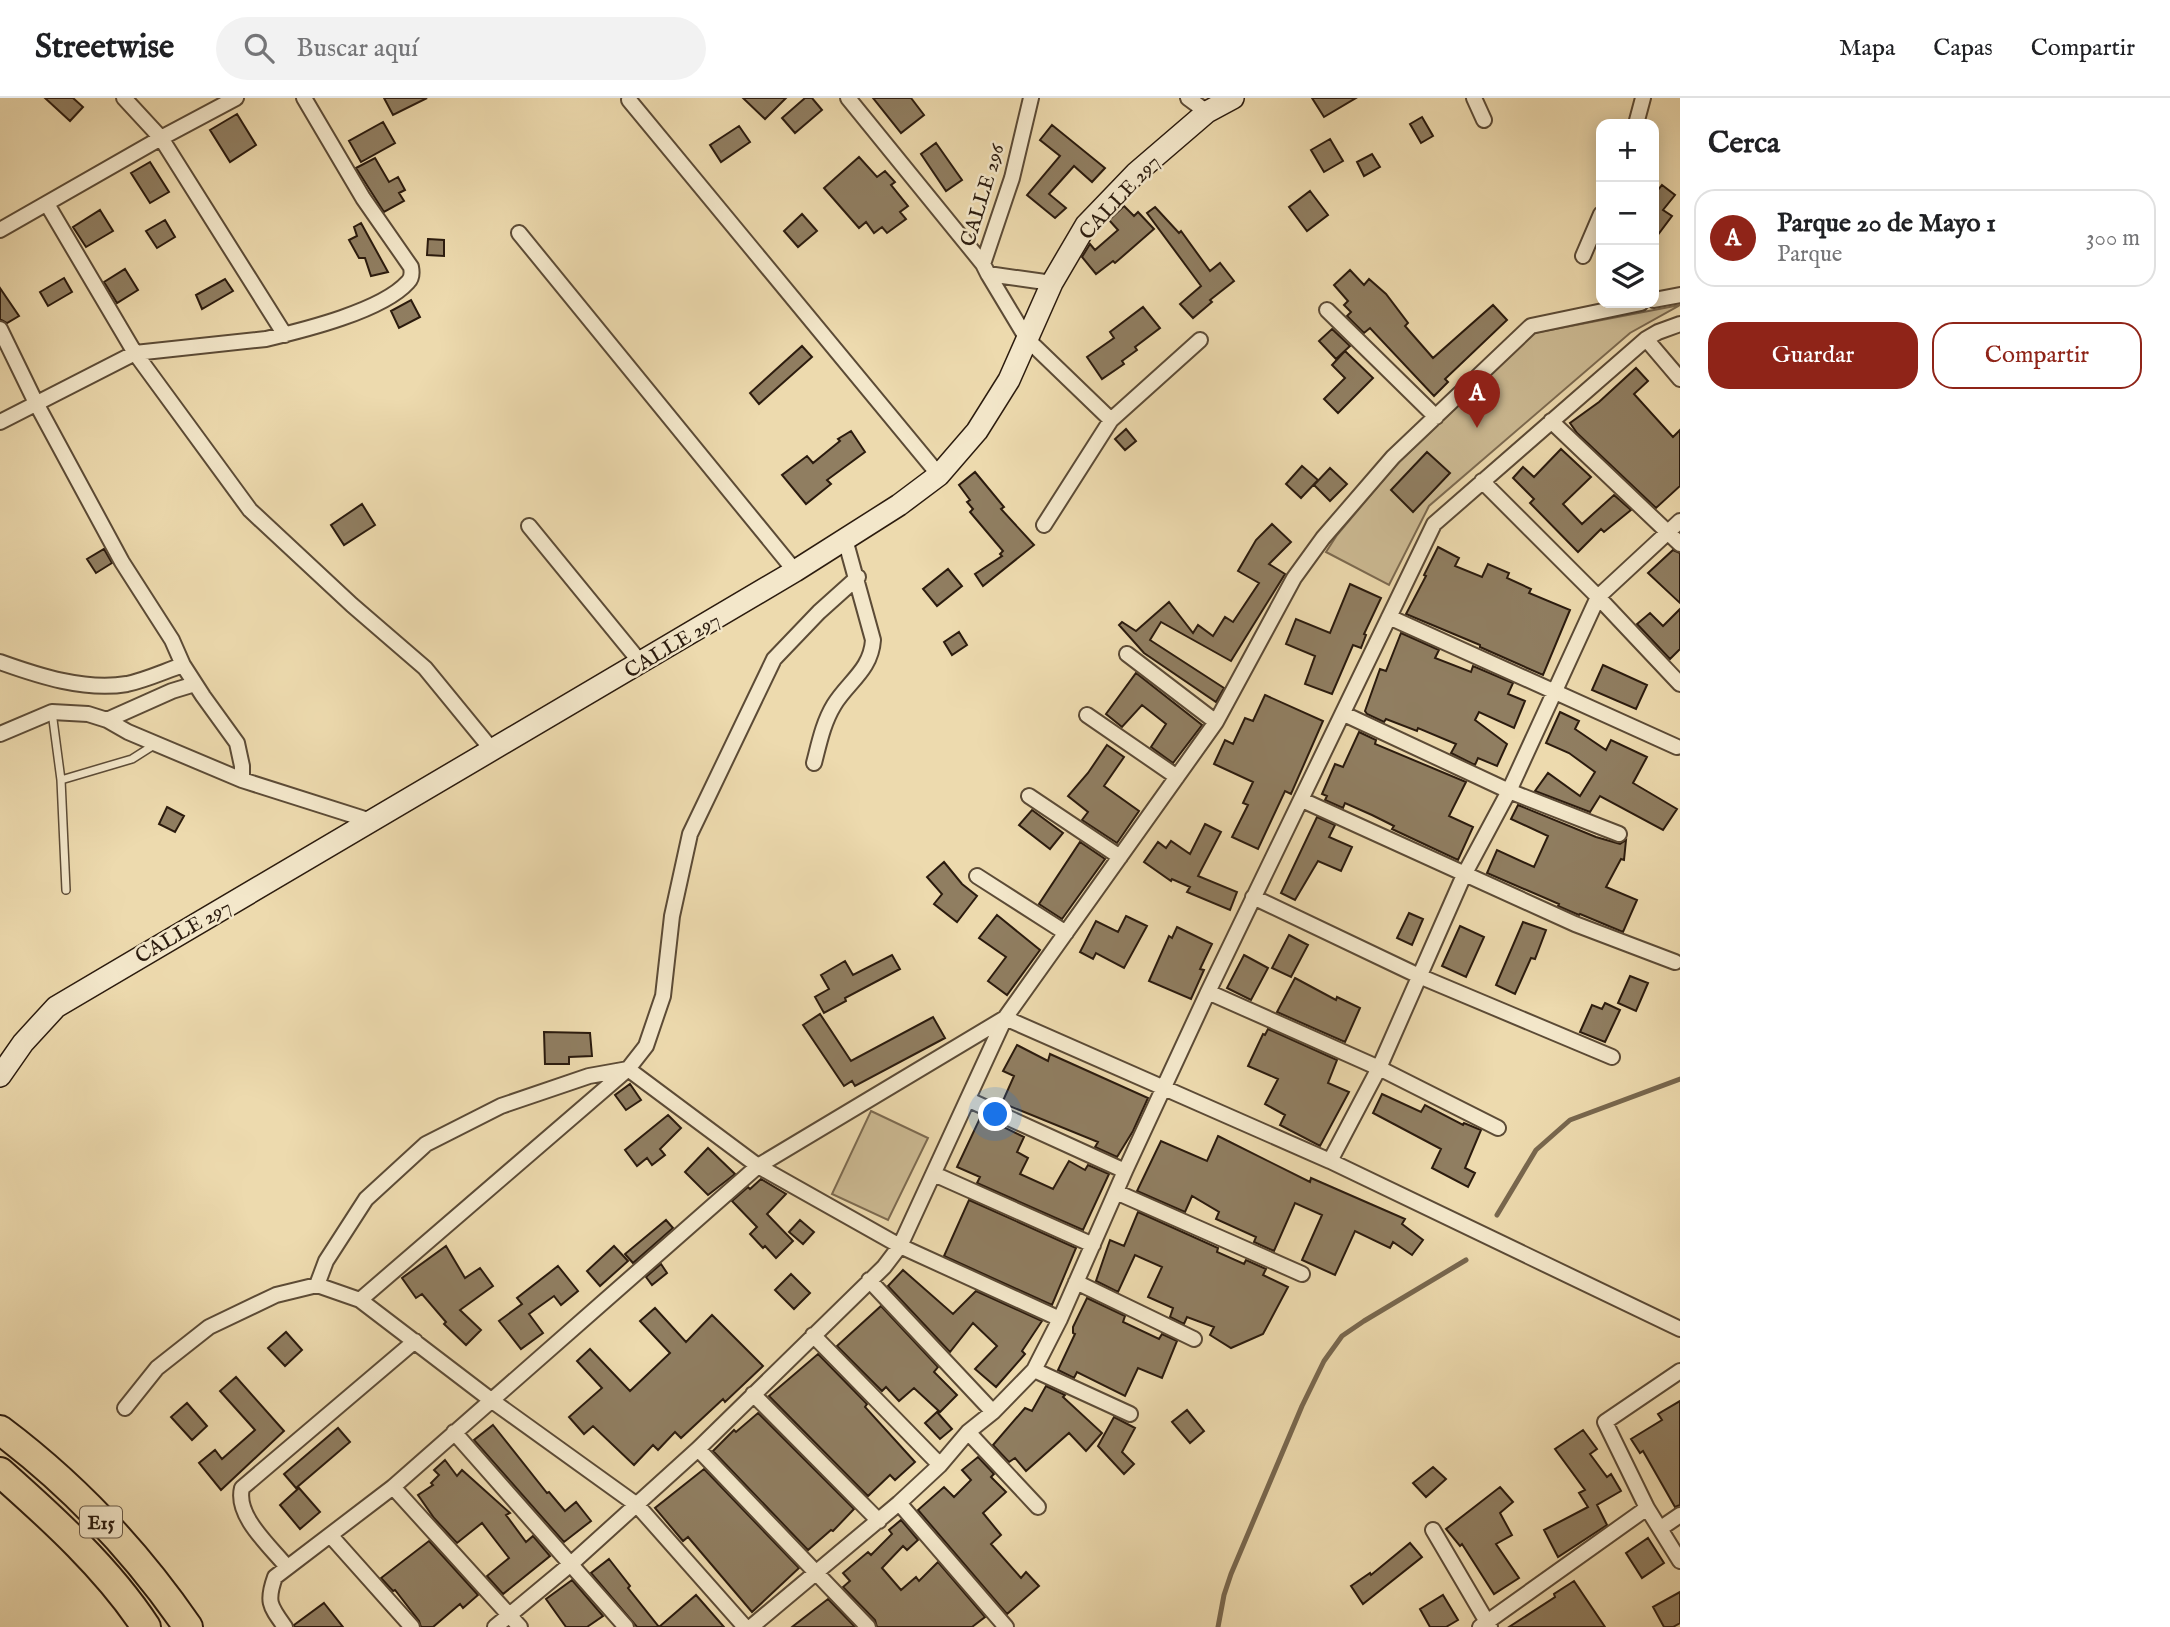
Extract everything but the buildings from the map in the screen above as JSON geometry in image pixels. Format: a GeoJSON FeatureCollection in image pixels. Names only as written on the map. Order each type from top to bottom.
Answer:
{"type":"FeatureCollection","features":[{"type":"Feature","properties":{"kind":"highway","name":"E15"},"geometry":{"type":"LineString","coordinates":[[0,1430],[79,1497],[165,1594],[188,1627]]}},
{"type":"Feature","properties":{"kind":"highway","name":"E15"},"geometry":{"type":"LineString","coordinates":[[0,1472],[50,1516],[131,1605],[146,1627]]}},
{"type":"Feature","properties":{"kind":"street"},"geometry":{"type":"LineString","coordinates":[[0,230],[236,98]]}},
{"type":"Feature","properties":{"kind":"street"},"geometry":{"type":"LineString","coordinates":[[0,422],[135,353],[285,335],[373,307],[408,282],[412,275],[411,267],[363,198],[304,98]]}},
{"type":"Feature","properties":{"kind":"street"},"geometry":{"type":"LineString","coordinates":[[848,98],[985,269],[1052,283]]}},
{"type":"Feature","properties":{"kind":"street","name":"CALLE 296"},"geometry":{"type":"LineString","coordinates":[[1031,98],[1012,178],[985,269],[1027,339],[1111,420]]}},
{"type":"Feature","properties":{"kind":"street"},"geometry":{"type":"LineString","coordinates":[[1188,98],[1207,112]]}},
{"type":"Feature","properties":{"kind":"street","name":"CALLE 297"},"geometry":{"type":"LineString","coordinates":[[0,1076],[23,1043],[56,1007],[795,571],[899,505],[939,475],[977,430],[1009,380],[1052,283],[1086,225],[1136,173],[1207,112],[1233,98]]}},
{"type":"Feature","properties":{"kind":"street"},"geometry":{"type":"LineString","coordinates":[[1474,98],[1484,120]]}},
{"type":"Feature","properties":{"kind":"street"},"geometry":{"type":"LineString","coordinates":[[1637,119],[1643,98]]}},
{"type":"Feature","properties":{"kind":"street"},"geometry":{"type":"LineString","coordinates":[[130,100],[161,138],[285,335]]}},
{"type":"Feature","properties":{"kind":"street"},"geometry":{"type":"LineString","coordinates":[[629,100],[939,475]]}},
{"type":"Feature","properties":{"kind":"street"},"geometry":{"type":"LineString","coordinates":[[47,204],[135,353],[250,510],[352,605],[425,668],[493,751]]}},
{"type":"Feature","properties":{"kind":"street"},"geometry":{"type":"LineString","coordinates":[[1583,256],[1596,226]]}},
{"type":"Feature","properties":{"kind":"street"},"geometry":{"type":"LineString","coordinates":[[519,233],[795,571]]}},
{"type":"Feature","properties":{"kind":"street"},"geometry":{"type":"LineString","coordinates":[[1659,299],[1680,295]]}},
{"type":"Feature","properties":{"kind":"street"},"geometry":{"type":"LineString","coordinates":[[495,1627],[515,1621],[572,1563],[698,1449],[900,1246],[1005,1018],[1216,722],[1294,578],[1316,548],[1394,457],[1531,326],[1617,308]]}},
{"type":"Feature","properties":{"kind":"street"},"geometry":{"type":"LineString","coordinates":[[1327,310],[1436,417]]}},
{"type":"Feature","properties":{"kind":"street"},"geometry":{"type":"LineString","coordinates":[[751,1627],[899,1503],[940,1465],[968,1432],[993,1412],[1034,1370],[1060,1319],[1208,992],[1434,524],[1646,339],[1680,324]]}},
{"type":"Feature","properties":{"kind":"street"},"geometry":{"type":"LineString","coordinates":[[0,329],[36,403],[122,562],[172,640],[195,684],[237,743],[242,780]]}},
{"type":"Feature","properties":{"kind":"street"},"geometry":{"type":"LineString","coordinates":[[1646,339],[1680,379]]}},
{"type":"Feature","properties":{"kind":"street"},"geometry":{"type":"LineString","coordinates":[[1044,525],[1111,420],[1200,340]]}},
{"type":"Feature","properties":{"kind":"street"},"geometry":{"type":"LineString","coordinates":[[1551,421],[1680,544]]}},
{"type":"Feature","properties":{"kind":"street"},"geometry":{"type":"LineString","coordinates":[[1482,481],[1680,684]]}},
{"type":"Feature","properties":{"kind":"street"},"geometry":{"type":"LineString","coordinates":[[1329,1161],[1379,1068],[1464,875],[1509,791],[1598,597],[1680,521]]}},
{"type":"Feature","properties":{"kind":"street"},"geometry":{"type":"LineString","coordinates":[[528,526],[641,663]]}},
{"type":"Feature","properties":{"kind":"street"},"geometry":{"type":"LineString","coordinates":[[814,763],[825,723],[835,703],[855,680],[872,653],[873,640],[858,578],[845,539]]}},
{"type":"Feature","properties":{"kind":"street"},"geometry":{"type":"LineString","coordinates":[[360,1300],[628,1069],[646,1046],[663,996],[666,954],[690,834],[707,796],[774,659],[819,612],[858,578]]}},
{"type":"Feature","properties":{"kind":"street"},"geometry":{"type":"LineString","coordinates":[[1389,617],[1677,747]]}},
{"type":"Feature","properties":{"kind":"street"},"geometry":{"type":"LineString","coordinates":[[1127,654],[1216,722]]}},
{"type":"Feature","properties":{"kind":"street"},"geometry":{"type":"LineString","coordinates":[[0,662],[31,673],[90,685],[127,684],[183,665]]}},
{"type":"Feature","properties":{"kind":"street"},"geometry":{"type":"LineString","coordinates":[[107,720],[172,691],[195,684]]}},
{"type":"Feature","properties":{"kind":"street"},"geometry":{"type":"LineString","coordinates":[[0,734],[52,712],[88,714],[242,780],[371,821]]}},
{"type":"Feature","properties":{"kind":"street"},"geometry":{"type":"LineString","coordinates":[[1344,714],[1509,791],[1619,834]]}},
{"type":"Feature","properties":{"kind":"street"},"geometry":{"type":"LineString","coordinates":[[1087,715],[1177,776]]}},
{"type":"Feature","properties":{"kind":"street"},"geometry":{"type":"LineString","coordinates":[[1029,796],[1120,857]]}},
{"type":"Feature","properties":{"kind":"street"},"geometry":{"type":"LineString","coordinates":[[1302,800],[1576,924],[1675,962]]}},
{"type":"Feature","properties":{"kind":"street"},"geometry":{"type":"LineString","coordinates":[[977,876],[1066,933]]}},
{"type":"Feature","properties":{"kind":"street"},"geometry":{"type":"LineString","coordinates":[[1253,897],[1419,976],[1612,1057]]}},
{"type":"Feature","properties":{"kind":"street"},"geometry":{"type":"LineString","coordinates":[[1208,992],[1379,1068],[1498,1128]]}},
{"type":"Feature","properties":{"kind":"street"},"geometry":{"type":"LineString","coordinates":[[1005,1018],[1329,1161],[1680,1329]]}},
{"type":"Feature","properties":{"kind":"street"},"geometry":{"type":"LineString","coordinates":[[285,1627],[270,1605],[270,1591],[275,1577],[393,1487],[758,1167],[1005,1018]]}},
{"type":"Feature","properties":{"kind":"street"},"geometry":{"type":"LineString","coordinates":[[317,1285],[326,1261],[366,1199],[426,1144],[502,1106],[589,1076],[628,1069],[758,1167],[900,1246],[1060,1319]]}},
{"type":"Feature","properties":{"kind":"street"},"geometry":{"type":"LineString","coordinates":[[969,1100],[1125,1171]]}},
{"type":"Feature","properties":{"kind":"street"},"geometry":{"type":"LineString","coordinates":[[934,1174],[1093,1245]]}},
{"type":"Feature","properties":{"kind":"street"},"geometry":{"type":"LineString","coordinates":[[1116,1192],[1302,1274]]}},
{"type":"Feature","properties":{"kind":"street"},"geometry":{"type":"LineString","coordinates":[[869,1280],[993,1412]]}},
{"type":"Feature","properties":{"kind":"street"},"geometry":{"type":"LineString","coordinates":[[1076,1282],[1194,1339]]}},
{"type":"Feature","properties":{"kind":"street"},"geometry":{"type":"LineString","coordinates":[[125,1408],[157,1368],[209,1327],[276,1295],[317,1285],[360,1300],[491,1400],[637,1504],[745,1627]]}},
{"type":"Feature","properties":{"kind":"street"},"geometry":{"type":"LineString","coordinates":[[813,1335],[940,1465]]}},
{"type":"Feature","properties":{"kind":"street"},"geometry":{"type":"LineString","coordinates":[[287,1567],[244,1514],[240,1497],[242,1488],[415,1341]]}},
{"type":"Feature","properties":{"kind":"street"},"geometry":{"type":"LineString","coordinates":[[1034,1370],[1130,1415]]}},
{"type":"Feature","properties":{"kind":"street"},"geometry":{"type":"LineString","coordinates":[[1680,1371],[1605,1422],[1647,1508],[1680,1561]]}},
{"type":"Feature","properties":{"kind":"street"},"geometry":{"type":"LineString","coordinates":[[753,1394],[879,1521]]}},
{"type":"Feature","properties":{"kind":"street"},"geometry":{"type":"LineString","coordinates":[[454,1432],[626,1627]]}},
{"type":"Feature","properties":{"kind":"street"},"geometry":{"type":"LineString","coordinates":[[968,1432],[1038,1507]]}},
{"type":"Feature","properties":{"kind":"street"},"geometry":{"type":"LineString","coordinates":[[698,1449],[868,1627]]}},
{"type":"Feature","properties":{"kind":"street"},"geometry":{"type":"LineString","coordinates":[[393,1487],[515,1621]]}},
{"type":"Feature","properties":{"kind":"street"},"geometry":{"type":"LineString","coordinates":[[899,1503],[1006,1627]]}},
{"type":"Feature","properties":{"kind":"street"},"geometry":{"type":"LineString","coordinates":[[1433,1530],[1486,1626],[1647,1508]]}},
{"type":"Feature","properties":{"kind":"street"},"geometry":{"type":"LineString","coordinates":[[1661,1528],[1680,1514]]}},
{"type":"Feature","properties":{"kind":"street"},"geometry":{"type":"LineString","coordinates":[[330,1535],[412,1627]]}},
{"type":"Feature","properties":{"kind":"lane"},"geometry":{"type":"LineString","coordinates":[[52,712],[61,780],[66,890]]}},
{"type":"Feature","properties":{"kind":"lane"},"geometry":{"type":"LineString","coordinates":[[61,780],[132,760],[156,744]]}},
{"type":"Feature","properties":{"kind":"shaded area"},"geometry":{"type":"Polygon","coordinates":[[[1680,305],[1630,333],[1429,506],[1389,585],[1326,552],[1396,465],[1534,333],[1680,305]]]}},
{"type":"Feature","properties":{"kind":"shaded area"},"geometry":{"type":"Polygon","coordinates":[[[871,1111],[928,1138],[888,1220],[832,1194],[871,1111]]]}},
{"type":"Feature","properties":{"kind":"waterway"},"geometry":{"type":"LineString","coordinates":[[1497,1215],[1536,1150],[1570,1120],[1680,1079]]}},
{"type":"Feature","properties":{"kind":"waterway"},"geometry":{"type":"LineString","coordinates":[[1218,1627],[1231,1574],[1302,1406],[1324,1361],[1342,1336],[1466,1260]]}},
{"type":"Feature","properties":{"kind":"place","name":"Parque 20 de Mayo 1"},"geometry":{"type":"Point","coordinates":[1477,428]}}]}
